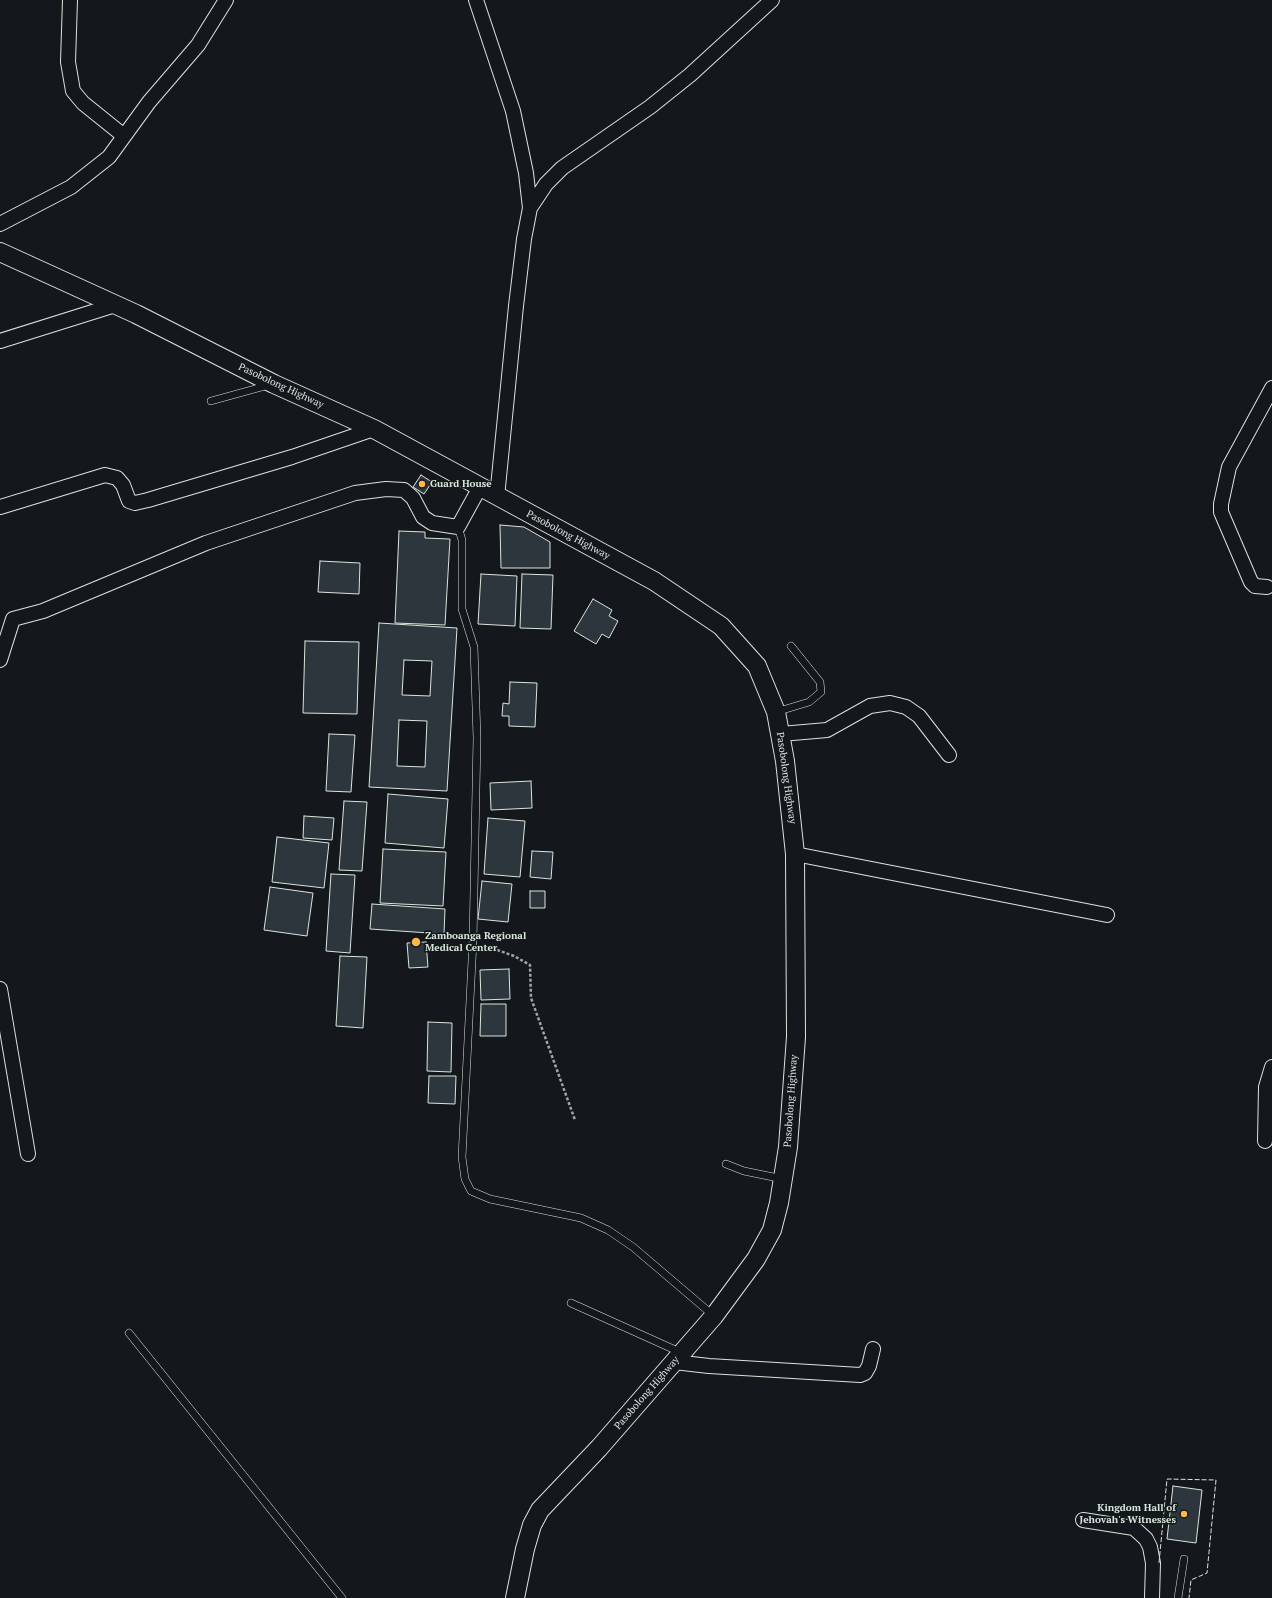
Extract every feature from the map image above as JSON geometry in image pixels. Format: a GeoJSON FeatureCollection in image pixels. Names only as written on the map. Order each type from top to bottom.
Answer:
{"type":"FeatureCollection","features":[{"type":"Feature","properties":{"kind":"street"},"geometry":{"type":"LineString","coordinates":[[70,0],[68,62],[73,90],[83,103],[124,136]]}},
{"type":"Feature","properties":{"kind":"street"},"geometry":{"type":"LineString","coordinates":[[0,224],[70,187],[109,157],[149,102],[198,44],[226,0]]}},
{"type":"Feature","properties":{"kind":"street"},"geometry":{"type":"LineString","coordinates":[[476,0],[513,111],[526,173],[530,208],[521,268],[497,497]]}},
{"type":"Feature","properties":{"kind":"street"},"geometry":{"type":"LineString","coordinates":[[530,208],[546,184],[562,168],[650,107],[684,79],[772,0]]}},
{"type":"Feature","properties":{"kind":"street","name":"Pasobolong Highway"},"geometry":{"type":"LineString","coordinates":[[0,252],[115,305],[274,384],[374,429],[654,581],[721,626],[757,666],[776,712],[786,761],[795,854],[796,1037],[788,1147],[772,1230],[756,1259],[714,1316],[599,1448],[540,1510],[532,1525],[526,1543],[515,1598]]}},
{"type":"Feature","properties":{"kind":"street"},"geometry":{"type":"LineString","coordinates":[[0,341],[115,305]]}},
{"type":"Feature","properties":{"kind":"street"},"geometry":{"type":"LineString","coordinates":[[1267,587],[1255,586],[1250,582],[1221,512],[1221,504],[1229,467],[1272,388]]}},
{"type":"Feature","properties":{"kind":"street"},"geometry":{"type":"LineString","coordinates":[[0,507],[106,475],[117,478],[123,485],[129,501],[135,503],[292,457],[374,429]]}},
{"type":"Feature","properties":{"kind":"street"},"geometry":{"type":"LineString","coordinates":[[0,660],[7,621],[43,611],[206,543],[355,493],[386,489],[404,490],[413,498],[423,517],[432,523],[458,526],[480,487]]}},
{"type":"Feature","properties":{"kind":"street"},"geometry":{"type":"LineString","coordinates":[[781,734],[827,730],[870,706],[890,703],[906,707],[919,716],[949,755]]}},
{"type":"Feature","properties":{"kind":"street"},"geometry":{"type":"LineString","coordinates":[[795,854],[1107,915]]}},
{"type":"Feature","properties":{"kind":"street"},"geometry":{"type":"LineString","coordinates":[[0,988],[28,1154]]}},
{"type":"Feature","properties":{"kind":"street"},"geometry":{"type":"LineString","coordinates":[[1265,1141],[1269,1118],[1266,1087],[1272,1067]]}},
{"type":"Feature","properties":{"kind":"street"},"geometry":{"type":"LineString","coordinates":[[678,1358],[709,1366],[860,1375],[865,1373],[869,1366],[873,1349]]}},
{"type":"Feature","properties":{"kind":"street"},"geometry":{"type":"LineString","coordinates":[[1083,1520],[1134,1528],[1146,1539],[1150,1547],[1153,1563],[1152,1598]]}},
{"type":"Feature","properties":{"kind":"lane"},"geometry":{"type":"LineString","coordinates":[[211,401],[274,384]]}},
{"type":"Feature","properties":{"kind":"lane"},"geometry":{"type":"LineString","coordinates":[[458,526],[462,540],[462,609],[474,648],[477,738],[473,941],[462,1157],[465,1179],[471,1191],[490,1199],[581,1218],[608,1230],[633,1247],[714,1316]]}},
{"type":"Feature","properties":{"kind":"lane"},"geometry":{"type":"LineString","coordinates":[[776,712],[809,702],[821,692],[820,682],[791,646]]}},
{"type":"Feature","properties":{"kind":"lane"},"geometry":{"type":"LineString","coordinates":[[726,1164],[744,1171],[783,1179]]}},
{"type":"Feature","properties":{"kind":"lane"},"geometry":{"type":"LineString","coordinates":[[570,1302],[678,1358]]}},
{"type":"Feature","properties":{"kind":"lane"},"geometry":{"type":"LineString","coordinates":[[129,1333],[342,1598]]}},
{"type":"Feature","properties":{"kind":"lane"},"geometry":{"type":"LineString","coordinates":[[1178,1598],[1184,1559]]}},
{"type":"Feature","properties":{"kind":"path"},"geometry":{"type":"LineString","coordinates":[[473,941],[514,956],[530,965],[531,998],[575,1120]]}},
{"type":"Feature","properties":{"kind":"building","name":"Guard House"},"geometry":{"type":"Polygon","coordinates":[[[421,475],[432,482],[424,494],[413,487],[421,475]]]}},
{"type":"Feature","properties":{"kind":"building"},"geometry":{"type":"Polygon","coordinates":[[[500,525],[524,527],[550,542],[550,568],[501,568],[500,525]]]}},
{"type":"Feature","properties":{"kind":"building"},"geometry":{"type":"Polygon","coordinates":[[[399,531],[425,532],[425,538],[450,539],[445,625],[395,623],[399,531]]]}},
{"type":"Feature","properties":{"kind":"building"},"geometry":{"type":"Polygon","coordinates":[[[320,561],[360,563],[359,594],[318,592],[320,561]]]}},
{"type":"Feature","properties":{"kind":"building"},"geometry":{"type":"Polygon","coordinates":[[[481,574],[517,576],[515,626],[478,624],[481,574]]]}},
{"type":"Feature","properties":{"kind":"building"},"geometry":{"type":"Polygon","coordinates":[[[522,574],[553,575],[551,629],[520,628],[522,574]]]}},
{"type":"Feature","properties":{"kind":"building"},"geometry":{"type":"Polygon","coordinates":[[[593,599],[612,610],[609,616],[618,621],[609,638],[602,634],[596,644],[574,631],[593,599]]]}},
{"type":"Feature","properties":{"kind":"building"},"geometry":{"type":"Polygon","coordinates":[[[379,623],[457,628],[447,791],[369,787],[379,623]],[[404,660],[402,695],[430,696],[432,661],[404,660]],[[399,720],[397,766],[425,767],[427,721],[399,720]]]}},
{"type":"Feature","properties":{"kind":"building"},"geometry":{"type":"Polygon","coordinates":[[[305,641],[359,642],[357,714],[303,713],[305,641]]]}},
{"type":"Feature","properties":{"kind":"building"},"geometry":{"type":"Polygon","coordinates":[[[510,682],[537,683],[535,727],[509,726],[509,716],[502,716],[503,703],[509,704],[510,682]]]}},
{"type":"Feature","properties":{"kind":"building"},"geometry":{"type":"Polygon","coordinates":[[[329,734],[355,735],[351,792],[326,791],[329,734]]]}},
{"type":"Feature","properties":{"kind":"building"},"geometry":{"type":"Polygon","coordinates":[[[531,781],[532,808],[491,810],[490,783],[531,781]]]}},
{"type":"Feature","properties":{"kind":"building"},"geometry":{"type":"Polygon","coordinates":[[[388,794],[448,799],[444,848],[385,843],[388,794]]]}},
{"type":"Feature","properties":{"kind":"building"},"geometry":{"type":"Polygon","coordinates":[[[344,801],[367,802],[362,871],[339,870],[344,801]]]}},
{"type":"Feature","properties":{"kind":"building"},"geometry":{"type":"Polygon","coordinates":[[[304,816],[334,818],[332,840],[303,838],[304,816]]]}},
{"type":"Feature","properties":{"kind":"building"},"geometry":{"type":"Polygon","coordinates":[[[488,818],[525,821],[520,877],[484,874],[488,818]]]}},
{"type":"Feature","properties":{"kind":"building"},"geometry":{"type":"Polygon","coordinates":[[[277,837],[329,843],[324,888],[272,882],[277,837]]]}},
{"type":"Feature","properties":{"kind":"building"},"geometry":{"type":"Polygon","coordinates":[[[383,849],[446,852],[443,906],[380,903],[383,849]]]}},
{"type":"Feature","properties":{"kind":"building"},"geometry":{"type":"Polygon","coordinates":[[[532,851],[553,852],[551,879],[530,877],[532,851]]]}},
{"type":"Feature","properties":{"kind":"building"},"geometry":{"type":"Polygon","coordinates":[[[331,874],[355,875],[350,953],[326,951],[331,874]]]}},
{"type":"Feature","properties":{"kind":"building"},"geometry":{"type":"Polygon","coordinates":[[[482,881],[512,884],[508,922],[478,919],[482,881]]]}},
{"type":"Feature","properties":{"kind":"building"},"geometry":{"type":"Polygon","coordinates":[[[270,887],[313,893],[307,936],[264,930],[270,887]]]}},
{"type":"Feature","properties":{"kind":"building"},"geometry":{"type":"Polygon","coordinates":[[[530,891],[545,891],[545,908],[530,908],[530,891]]]}},
{"type":"Feature","properties":{"kind":"building"},"geometry":{"type":"Polygon","coordinates":[[[372,904],[445,909],[444,934],[370,929],[372,904]]]}},
{"type":"Feature","properties":{"kind":"building"},"geometry":{"type":"Polygon","coordinates":[[[426,942],[428,967],[409,968],[407,943],[426,942]]]}},
{"type":"Feature","properties":{"kind":"building"},"geometry":{"type":"Polygon","coordinates":[[[340,956],[367,957],[363,1028],[336,1026],[340,956]]]}},
{"type":"Feature","properties":{"kind":"building"},"geometry":{"type":"Polygon","coordinates":[[[509,969],[510,999],[481,1000],[480,970],[509,969]]]}},
{"type":"Feature","properties":{"kind":"building"},"geometry":{"type":"Polygon","coordinates":[[[481,1004],[506,1004],[506,1036],[480,1036],[481,1004]]]}},
{"type":"Feature","properties":{"kind":"building"},"geometry":{"type":"Polygon","coordinates":[[[428,1022],[452,1023],[451,1072],[427,1071],[428,1022]]]}},
{"type":"Feature","properties":{"kind":"building"},"geometry":{"type":"Polygon","coordinates":[[[429,1076],[456,1076],[455,1104],[428,1103],[429,1076]]]}},
{"type":"Feature","properties":{"kind":"building","name":"Kingdom Hall of Jehovah's Witnesses"},"geometry":{"type":"Polygon","coordinates":[[[1173,1486],[1202,1490],[1196,1543],[1167,1539],[1173,1486]]]}},
{"type":"Feature","properties":{"kind":"fence"},"geometry":{"type":"LineString","coordinates":[[1159,1563],[1167,1479],[1216,1480],[1207,1573],[1191,1580],[1189,1598]]}},
{"type":"Feature","properties":{"kind":"place","name":"Guard House"},"geometry":{"type":"Point","coordinates":[422,484]}},
{"type":"Feature","properties":{"kind":"place","name":"Zamboanga Regional Medical Center"},"geometry":{"type":"Point","coordinates":[416,942]}},
{"type":"Feature","properties":{"kind":"place","name":"Kingdom Hall of Jehovah's Witnesses"},"geometry":{"type":"Point","coordinates":[1184,1514]}}]}
